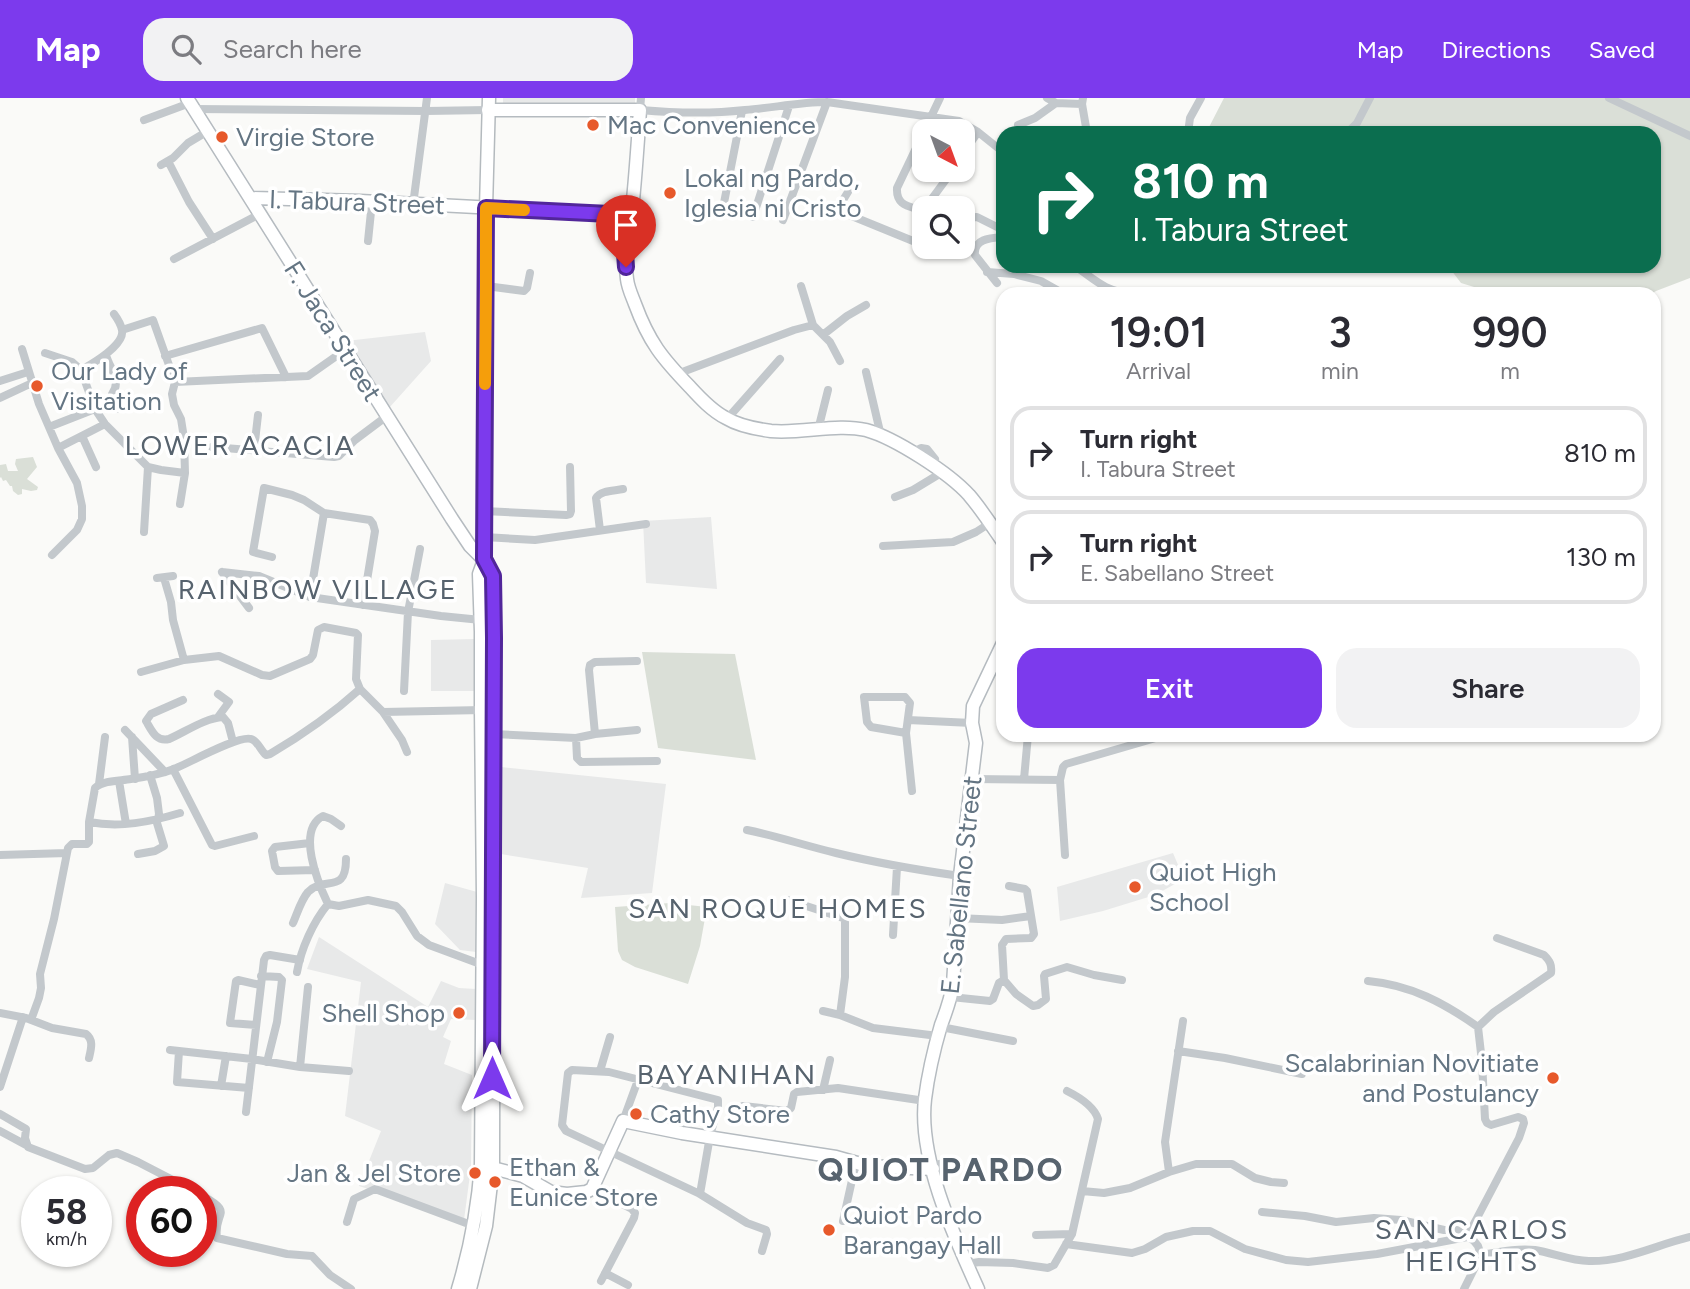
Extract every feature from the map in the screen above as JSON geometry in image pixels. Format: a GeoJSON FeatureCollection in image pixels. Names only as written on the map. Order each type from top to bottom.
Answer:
{"type":"FeatureCollection","features":[{"type":"Feature","properties":{"kind":"street"},"geometry":{"type":"LineString","coordinates":[[413,205],[427,98]]}},
{"type":"Feature","properties":{"kind":"street"},"geometry":{"type":"LineString","coordinates":[[912,207],[900,202],[897,188],[940,98]]}},
{"type":"Feature","properties":{"kind":"street"},"geometry":{"type":"LineString","coordinates":[[1047,98],[1056,103]]}},
{"type":"Feature","properties":{"kind":"street"},"geometry":{"type":"LineString","coordinates":[[1189,126],[1190,118],[1201,98]]}},
{"type":"Feature","properties":{"kind":"street"},"geometry":{"type":"LineString","coordinates":[[1354,126],[1370,98]]}},
{"type":"Feature","properties":{"kind":"street"},"geometry":{"type":"LineString","coordinates":[[1609,98],[1690,136]]}},
{"type":"Feature","properties":{"kind":"street"},"geometry":{"type":"LineString","coordinates":[[144,120],[190,103],[426,111],[489,104],[640,104],[702,113],[743,111],[813,100],[959,121],[996,146]]}},
{"type":"Feature","properties":{"kind":"street"},"geometry":{"type":"LineString","coordinates":[[1018,125],[1035,118],[1056,103],[1082,101],[1086,126]]}},
{"type":"Feature","properties":{"kind":"street"},"geometry":{"type":"LineString","coordinates":[[783,220],[827,102]]}},
{"type":"Feature","properties":{"kind":"street","name":"F. Jaca Street"},"geometry":{"type":"LineString","coordinates":[[190,103],[464,537],[484,559]]}},
{"type":"Feature","properties":{"kind":"street"},"geometry":{"type":"LineString","coordinates":[[470,1289],[486,1226],[487,1166],[493,734],[487,709],[479,574],[484,559],[485,537],[489,104]]}},
{"type":"Feature","properties":{"kind":"street"},"geometry":{"type":"LineString","coordinates":[[640,104],[625,253],[627,281],[651,340],[662,357],[697,394],[727,419],[745,426],[768,430],[851,428],[881,436],[913,452],[968,494],[996,532]]}},
{"type":"Feature","properties":{"kind":"street"},"geometry":{"type":"LineString","coordinates":[[752,217],[782,104]]}},
{"type":"Feature","properties":{"kind":"street"},"geometry":{"type":"LineString","coordinates":[[722,213],[743,111]]}},
{"type":"Feature","properties":{"kind":"street"},"geometry":{"type":"LineString","coordinates":[[208,131],[164,163],[213,239]]}},
{"type":"Feature","properties":{"kind":"street"},"geometry":{"type":"LineString","coordinates":[[975,136],[978,132]]}},
{"type":"Feature","properties":{"kind":"street"},"geometry":{"type":"LineString","coordinates":[[800,177],[851,187],[837,210],[912,241]]}},
{"type":"Feature","properties":{"kind":"street","name":"I. Tabura Street"},"geometry":{"type":"LineString","coordinates":[[251,198],[630,215]]}},
{"type":"Feature","properties":{"kind":"street"},"geometry":{"type":"LineString","coordinates":[[368,241],[372,202]]}},
{"type":"Feature","properties":{"kind":"street"},"geometry":{"type":"LineString","coordinates":[[174,260],[260,214]]}},
{"type":"Feature","properties":{"kind":"street"},"geometry":{"type":"LineString","coordinates":[[975,217],[996,227]]}},
{"type":"Feature","properties":{"kind":"street"},"geometry":{"type":"LineString","coordinates":[[996,239],[977,243],[974,249],[975,255],[997,284]]}},
{"type":"Feature","properties":{"kind":"street"},"geometry":{"type":"LineString","coordinates":[[987,272],[996,273]]}},
{"type":"Feature","properties":{"kind":"street"},"geometry":{"type":"LineString","coordinates":[[486,286],[524,291],[530,273]]}},
{"type":"Feature","properties":{"kind":"street"},"geometry":{"type":"LineString","coordinates":[[1000,273],[1041,281],[1051,287]]}},
{"type":"Feature","properties":{"kind":"street"},"geometry":{"type":"LineString","coordinates":[[1084,273],[1102,287]]}},
{"type":"Feature","properties":{"kind":"street"},"geometry":{"type":"LineString","coordinates":[[801,286],[813,325],[831,342],[840,360]]}},
{"type":"Feature","properties":{"kind":"street"},"geometry":{"type":"LineString","coordinates":[[824,334],[866,305]]}},
{"type":"Feature","properties":{"kind":"street"},"geometry":{"type":"LineString","coordinates":[[81,370],[106,355],[121,337],[122,330],[114,314]]}},
{"type":"Feature","properties":{"kind":"street"},"geometry":{"type":"LineString","coordinates":[[122,330],[153,320],[175,382],[172,394],[181,419],[184,438],[185,473],[180,504]]}},
{"type":"Feature","properties":{"kind":"street"},"geometry":{"type":"LineString","coordinates":[[677,374],[813,325]]}},
{"type":"Feature","properties":{"kind":"street"},"geometry":{"type":"LineString","coordinates":[[165,356],[262,328],[286,377]]}},
{"type":"Feature","properties":{"kind":"street"},"geometry":{"type":"LineString","coordinates":[[22,349],[49,427],[76,482],[82,514],[77,530],[52,555]]}},
{"type":"Feature","properties":{"kind":"street"},"geometry":{"type":"LineString","coordinates":[[175,382],[308,376],[345,350]]}},
{"type":"Feature","properties":{"kind":"street"},"geometry":{"type":"LineString","coordinates":[[45,353],[72,362],[81,370],[95,410],[148,467],[185,473]]}},
{"type":"Feature","properties":{"kind":"street"},"geometry":{"type":"LineString","coordinates":[[106,355],[117,383],[112,394],[116,409]]}},
{"type":"Feature","properties":{"kind":"street"},"geometry":{"type":"LineString","coordinates":[[727,419],[780,359]]}},
{"type":"Feature","properties":{"kind":"street"},"geometry":{"type":"LineString","coordinates":[[0,381],[28,372]]}},
{"type":"Feature","properties":{"kind":"street"},"geometry":{"type":"LineString","coordinates":[[866,372],[881,436]]}},
{"type":"Feature","properties":{"kind":"street"},"geometry":{"type":"LineString","coordinates":[[0,398],[32,383]]}},
{"type":"Feature","properties":{"kind":"street"},"geometry":{"type":"LineString","coordinates":[[818,430],[828,390]]}},
{"type":"Feature","properties":{"kind":"street"},"geometry":{"type":"LineString","coordinates":[[49,427],[95,410]]}},
{"type":"Feature","properties":{"kind":"street"},"geometry":{"type":"LineString","coordinates":[[254,450],[258,415]]}},
{"type":"Feature","properties":{"kind":"street"},"geometry":{"type":"LineString","coordinates":[[212,447],[334,457],[339,456],[387,416]]}},
{"type":"Feature","properties":{"kind":"street"},"geometry":{"type":"LineString","coordinates":[[58,447],[106,424]]}},
{"type":"Feature","properties":{"kind":"street"},"geometry":{"type":"LineString","coordinates":[[82,436],[96,467]]}},
{"type":"Feature","properties":{"kind":"street"},"geometry":{"type":"LineString","coordinates":[[913,452],[928,449],[935,459]]}},
{"type":"Feature","properties":{"kind":"street"},"geometry":{"type":"LineString","coordinates":[[144,532],[148,467]]}},
{"type":"Feature","properties":{"kind":"street"},"geometry":{"type":"LineString","coordinates":[[484,510],[570,514],[570,467]]}},
{"type":"Feature","properties":{"kind":"street"},"geometry":{"type":"LineString","coordinates":[[895,497],[913,491],[941,473]]}},
{"type":"Feature","properties":{"kind":"street"},"geometry":{"type":"LineString","coordinates":[[272,557],[253,552],[264,488],[292,495],[324,513],[370,520],[375,531],[363,605]]}},
{"type":"Feature","properties":{"kind":"street"},"geometry":{"type":"LineString","coordinates":[[600,530],[597,495],[623,489]]}},
{"type":"Feature","properties":{"kind":"street"},"geometry":{"type":"LineString","coordinates":[[310,597],[324,513]]}},
{"type":"Feature","properties":{"kind":"street"},"geometry":{"type":"LineString","coordinates":[[883,546],[953,542],[990,523]]}},
{"type":"Feature","properties":{"kind":"street"},"geometry":{"type":"LineString","coordinates":[[485,537],[535,540],[646,524]]}},
{"type":"Feature","properties":{"kind":"street"},"geometry":{"type":"LineString","coordinates":[[404,691],[408,612],[420,549]]}},
{"type":"Feature","properties":{"kind":"street"},"geometry":{"type":"LineString","coordinates":[[458,1289],[487,1166],[483,965],[487,709],[493,576],[484,559]]}},
{"type":"Feature","properties":{"kind":"street"},"geometry":{"type":"LineString","coordinates":[[249,608],[222,572],[259,576],[310,597],[481,620]]}},
{"type":"Feature","properties":{"kind":"street"},"geometry":{"type":"LineString","coordinates":[[165,577],[184,660]]}},
{"type":"Feature","properties":{"kind":"street"},"geometry":{"type":"LineString","coordinates":[[142,672],[184,660],[219,656],[270,676],[310,659],[318,630],[324,627],[356,633],[356,680],[360,689],[383,712],[407,752]]}},
{"type":"Feature","properties":{"kind":"street","name":"E. Sabellano Street"},"geometry":{"type":"LineString","coordinates":[[978,1289],[940,1196],[925,1134],[925,1101],[940,1031],[951,997],[960,876],[976,743],[972,723],[973,706],[996,658]]}},
{"type":"Feature","properties":{"kind":"street"},"geometry":{"type":"LineString","coordinates":[[595,734],[590,665],[596,662],[638,661]]}},
{"type":"Feature","properties":{"kind":"street"},"geometry":{"type":"LineString","coordinates":[[0,1087],[27,1018],[39,998],[40,974],[68,848],[72,844],[89,842],[94,788],[99,784],[135,779],[169,770],[249,738],[253,739],[265,755],[270,754],[306,733],[360,689]]}},
{"type":"Feature","properties":{"kind":"street"},"geometry":{"type":"LineString","coordinates":[[183,700],[150,714],[146,721],[156,738],[163,741],[169,739],[218,717],[229,702],[218,694]]}},
{"type":"Feature","properties":{"kind":"street"},"geometry":{"type":"LineString","coordinates":[[906,733],[871,727],[867,722],[864,697],[905,697],[910,703],[906,733],[912,790]]}},
{"type":"Feature","properties":{"kind":"street"},"geometry":{"type":"LineString","coordinates":[[383,712],[487,709]]}},
{"type":"Feature","properties":{"kind":"street"},"geometry":{"type":"LineString","coordinates":[[218,717],[223,717],[228,723],[233,743]]}},
{"type":"Feature","properties":{"kind":"street"},"geometry":{"type":"LineString","coordinates":[[908,720],[972,723]]}},
{"type":"Feature","properties":{"kind":"street"},"geometry":{"type":"LineString","coordinates":[[493,734],[576,738],[637,730]]}},
{"type":"Feature","properties":{"kind":"street"},"geometry":{"type":"LineString","coordinates":[[135,779],[129,733],[169,770],[212,845],[254,836]]}},
{"type":"Feature","properties":{"kind":"street"},"geometry":{"type":"LineString","coordinates":[[99,784],[105,737]]}},
{"type":"Feature","properties":{"kind":"street"},"geometry":{"type":"LineString","coordinates":[[576,738],[577,758],[580,762],[657,761]]}},
{"type":"Feature","properties":{"kind":"street"},"geometry":{"type":"LineString","coordinates":[[1024,779],[1027,742]]}},
{"type":"Feature","properties":{"kind":"street"},"geometry":{"type":"LineString","coordinates":[[1065,855],[1060,780],[1063,767],[1142,742]]}},
{"type":"Feature","properties":{"kind":"street"},"geometry":{"type":"LineString","coordinates":[[138,855],[164,846],[150,775]]}},
{"type":"Feature","properties":{"kind":"street"},"geometry":{"type":"LineString","coordinates":[[972,779],[1060,780]]}},
{"type":"Feature","properties":{"kind":"street"},"geometry":{"type":"LineString","coordinates":[[119,781],[126,824]]}},
{"type":"Feature","properties":{"kind":"street"},"geometry":{"type":"LineString","coordinates":[[89,822],[126,824],[158,820],[180,813]]}},
{"type":"Feature","properties":{"kind":"street"},"geometry":{"type":"LineString","coordinates":[[328,904],[315,870],[310,843],[311,830],[319,817],[323,816],[341,826]]}},
{"type":"Feature","properties":{"kind":"street"},"geometry":{"type":"LineString","coordinates":[[747,830],[897,867],[960,876]]}},
{"type":"Feature","properties":{"kind":"street"},"geometry":{"type":"LineString","coordinates":[[310,843],[272,849],[275,867],[278,871],[315,870]]}},
{"type":"Feature","properties":{"kind":"street"},"geometry":{"type":"LineString","coordinates":[[0,855],[67,853]]}},
{"type":"Feature","properties":{"kind":"street"},"geometry":{"type":"LineString","coordinates":[[293,923],[309,891],[343,878],[346,859]]}},
{"type":"Feature","properties":{"kind":"street"},"geometry":{"type":"LineString","coordinates":[[893,935],[897,867]]}},
{"type":"Feature","properties":{"kind":"street"},"geometry":{"type":"LineString","coordinates":[[1009,886],[1027,891],[1033,937],[1006,939],[1002,944],[1004,980],[1016,994],[1034,1006],[1046,999],[1044,976],[1047,972],[1067,967],[1122,980]]}},
{"type":"Feature","properties":{"kind":"street"},"geometry":{"type":"LineString","coordinates":[[328,904],[338,906],[368,900],[396,906],[417,936],[429,944],[483,965]]}},
{"type":"Feature","properties":{"kind":"street"},"geometry":{"type":"LineString","coordinates":[[788,900],[845,920],[845,977],[840,1015]]}},
{"type":"Feature","properties":{"kind":"street"},"geometry":{"type":"LineString","coordinates":[[297,972],[321,912],[328,904]]}},
{"type":"Feature","properties":{"kind":"street"},"geometry":{"type":"LineString","coordinates":[[957,918],[1002,920],[1031,916]]}},
{"type":"Feature","properties":{"kind":"street"},"geometry":{"type":"LineString","coordinates":[[1478,1027],[1494,1012],[1551,973],[1552,966],[1544,956],[1497,938]]}},
{"type":"Feature","properties":{"kind":"street"},"geometry":{"type":"LineString","coordinates":[[246,1112],[266,956],[300,960]]}},
{"type":"Feature","properties":{"kind":"street"},"geometry":{"type":"LineString","coordinates":[[256,1026],[230,1023],[236,981],[279,977],[282,981],[267,1062]]}},
{"type":"Feature","properties":{"kind":"street"},"geometry":{"type":"LineString","coordinates":[[951,997],[989,1001],[993,999],[999,983],[1004,980]]}},
{"type":"Feature","properties":{"kind":"street"},"geometry":{"type":"LineString","coordinates":[[1368,981],[1390,983],[1417,992],[1451,1008],[1478,1027],[1485,1119],[1491,1125],[1518,1117],[1523,1119],[1519,1138],[1467,1237]]}},
{"type":"Feature","properties":{"kind":"street"},"geometry":{"type":"LineString","coordinates":[[300,1067],[308,988]]}},
{"type":"Feature","properties":{"kind":"street"},"geometry":{"type":"LineString","coordinates":[[823,1011],[873,1028],[940,1031],[1013,1041]]}},
{"type":"Feature","properties":{"kind":"street"},"geometry":{"type":"LineString","coordinates":[[0,1013],[27,1018],[52,1028],[86,1034],[92,1041],[89,1058]]}},
{"type":"Feature","properties":{"kind":"street"},"geometry":{"type":"LineString","coordinates":[[1169,1172],[1165,1142],[1182,1021]]}},
{"type":"Feature","properties":{"kind":"street"},"geometry":{"type":"LineString","coordinates":[[600,1071],[610,1037]]}},
{"type":"Feature","properties":{"kind":"street"},"geometry":{"type":"LineString","coordinates":[[249,1087],[177,1082],[175,1051],[349,1071]]}},
{"type":"Feature","properties":{"kind":"street"},"geometry":{"type":"LineString","coordinates":[[1178,1051],[1302,1074]]}},
{"type":"Feature","properties":{"kind":"street"},"geometry":{"type":"LineString","coordinates":[[221,1086],[226,1056]]}},
{"type":"Feature","properties":{"kind":"street"},"geometry":{"type":"LineString","coordinates":[[823,1090],[830,1060]]}},
{"type":"Feature","properties":{"kind":"street"},"geometry":{"type":"LineString","coordinates":[[700,1194],[718,1100],[600,1071],[572,1070],[568,1073],[562,1125],[566,1131],[700,1194],[747,1223],[766,1230],[762,1251]]}},
{"type":"Feature","properties":{"kind":"street"},"geometry":{"type":"LineString","coordinates":[[487,1166],[523,1176],[551,1192],[567,1194],[592,1189],[610,1152],[638,1080]]}},
{"type":"Feature","properties":{"kind":"street"},"geometry":{"type":"LineString","coordinates":[[743,1105],[787,1111],[791,1108],[794,1094],[800,1091],[838,1088],[925,1101]]}},
{"type":"Feature","properties":{"kind":"street"},"geometry":{"type":"LineString","coordinates":[[967,1264],[1013,1263],[1048,1268],[1054,1265],[1072,1234],[1098,1119],[1096,1111],[1067,1091]]}},
{"type":"Feature","properties":{"kind":"street"},"geometry":{"type":"LineString","coordinates":[[0,1114],[26,1129],[26,1145]]}},
{"type":"Feature","properties":{"kind":"street"},"geometry":{"type":"LineString","coordinates":[[623,1121],[836,1157],[868,1166],[933,1168],[952,1161]]}},
{"type":"Feature","properties":{"kind":"street"},"geometry":{"type":"LineString","coordinates":[[0,1131],[52,1158],[85,1169],[93,1168],[109,1155],[117,1153],[165,1176]]}},
{"type":"Feature","properties":{"kind":"street"},"geometry":{"type":"LineString","coordinates":[[843,1221],[856,1162]]}},
{"type":"Feature","properties":{"kind":"street"},"geometry":{"type":"LineString","coordinates":[[1082,1191],[1104,1193],[1130,1188],[1196,1164],[1232,1164],[1255,1178],[1284,1183]]}},
{"type":"Feature","properties":{"kind":"street"},"geometry":{"type":"LineString","coordinates":[[347,1222],[354,1199],[375,1189],[474,1226]]}},
{"type":"Feature","properties":{"kind":"street"},"geometry":{"type":"LineString","coordinates":[[592,1189],[635,1213],[603,1277],[628,1285]]}},
{"type":"Feature","properties":{"kind":"street"},"geometry":{"type":"LineString","coordinates":[[217,1203],[221,1214],[217,1229]]}},
{"type":"Feature","properties":{"kind":"street"},"geometry":{"type":"LineString","coordinates":[[1262,1212],[1336,1222],[1374,1218],[1401,1220],[1444,1230],[1457,1230],[1478,1247],[1481,1255],[1464,1289]]}},
{"type":"Feature","properties":{"kind":"street"},"geometry":{"type":"LineString","coordinates":[[1066,1244],[1132,1253],[1145,1250],[1166,1237],[1193,1231],[1210,1231],[1245,1249],[1286,1260],[1308,1262],[1377,1254],[1467,1237]]}},
{"type":"Feature","properties":{"kind":"street"},"geometry":{"type":"LineString","coordinates":[[1036,1235],[1072,1234]]}},
{"type":"Feature","properties":{"kind":"street"},"geometry":{"type":"LineString","coordinates":[[217,1237],[287,1254],[313,1256],[330,1275],[351,1289]]}},
{"type":"Feature","properties":{"kind":"street"},"geometry":{"type":"LineString","coordinates":[[1481,1255],[1515,1249],[1534,1250],[1587,1261],[1608,1260],[1690,1237]]}},
{"type":"Feature","properties":{"kind":"shaded area"},"geometry":{"type":"Polygon","coordinates":[[[503,98],[635,98],[635,105],[503,105],[503,98]]]}},
{"type":"Feature","properties":{"kind":"shaded area"},"geometry":{"type":"Polygon","coordinates":[[[1224,98],[1690,98],[1690,278],[1661,289],[1474,287],[1461,283],[1453,273],[1661,273],[1661,126],[1210,126],[1224,98]]]}},
{"type":"Feature","properties":{"kind":"shaded area"},"geometry":{"type":"Polygon","coordinates":[[[425,332],[431,361],[389,408],[346,341],[425,332]]]}},
{"type":"Feature","properties":{"kind":"shaded area"},"geometry":{"type":"Polygon","coordinates":[[[33,457],[37,467],[27,479],[38,487],[37,490],[22,489],[22,494],[18,495],[6,480],[0,478],[0,465],[6,464],[8,471],[18,471],[16,459],[33,457]]]}},
{"type":"Feature","properties":{"kind":"shaded area"},"geometry":{"type":"Polygon","coordinates":[[[711,517],[717,589],[646,583],[643,521],[711,517]]]}},
{"type":"Feature","properties":{"kind":"shaded area"},"geometry":{"type":"Polygon","coordinates":[[[474,639],[475,691],[431,691],[431,640],[474,639]]]}},
{"type":"Feature","properties":{"kind":"shaded area"},"geometry":{"type":"Polygon","coordinates":[[[642,652],[735,654],[756,760],[658,748],[642,652]]]}},
{"type":"Feature","properties":{"kind":"shaded area"},"geometry":{"type":"Polygon","coordinates":[[[501,767],[666,784],[652,893],[581,898],[588,868],[501,854],[501,767]]]}},
{"type":"Feature","properties":{"kind":"shaded area","name":"Quiot High School"},"geometry":{"type":"Polygon","coordinates":[[[1173,853],[1184,879],[1155,895],[1060,921],[1057,887],[1173,853]]]}},
{"type":"Feature","properties":{"kind":"shaded area"},"geometry":{"type":"Polygon","coordinates":[[[445,883],[477,892],[476,952],[460,950],[435,924],[445,883]]]}},
{"type":"Feature","properties":{"kind":"shaded area"},"geometry":{"type":"Polygon","coordinates":[[[670,903],[707,907],[700,946],[688,984],[635,967],[622,960],[618,951],[615,907],[670,903]]]}},
{"type":"Feature","properties":{"kind":"shaded area"},"geometry":{"type":"Polygon","coordinates":[[[319,937],[428,1007],[441,981],[459,988],[476,989],[476,1020],[451,1019],[443,1037],[451,1041],[444,1064],[472,1075],[471,1167],[464,1220],[359,1186],[381,1131],[345,1116],[361,982],[307,969],[319,937]]]}},
{"type":"Feature","properties":{"kind":"slow traffic"},"geometry":{"type":"LineString","coordinates":[[485,384],[486,208],[524,210]]}},
{"type":"Feature","properties":{"kind":"place","name":"Mac Convenience"},"geometry":{"type":"Point","coordinates":[593,125]}},
{"type":"Feature","properties":{"kind":"place","name":"Virgie Store"},"geometry":{"type":"Point","coordinates":[222,137]}},
{"type":"Feature","properties":{"kind":"place","name":"Lokal ng Pardo, Iglesia ni Cristo"},"geometry":{"type":"Point","coordinates":[670,193]}},
{"type":"Feature","properties":{"kind":"place","name":"Our Lady of Visitation"},"geometry":{"type":"Point","coordinates":[37,386]}},
{"type":"Feature","properties":{"kind":"place","name":"Quiot High School"},"geometry":{"type":"Point","coordinates":[1135,887]}},
{"type":"Feature","properties":{"kind":"place","name":"Shell Shop"},"geometry":{"type":"Point","coordinates":[459,1013]}},
{"type":"Feature","properties":{"kind":"place","name":"Scalabrinian Novitiate and Postulancy"},"geometry":{"type":"Point","coordinates":[1553,1078]}},
{"type":"Feature","properties":{"kind":"place","name":"Cathy Store"},"geometry":{"type":"Point","coordinates":[636,1114]}},
{"type":"Feature","properties":{"kind":"place","name":"Jan & Jel Store"},"geometry":{"type":"Point","coordinates":[475,1173]}},
{"type":"Feature","properties":{"kind":"place","name":"Ethan & Eunice Store"},"geometry":{"type":"Point","coordinates":[495,1182]}},
{"type":"Feature","properties":{"kind":"place","name":"Quiot Pardo Barangay Hall"},"geometry":{"type":"Point","coordinates":[829,1230]}},
{"type":"Feature","properties":{"kind":"district","name":"LOWER ACACIA"},"geometry":{"type":"Point","coordinates":[240,445]}},
{"type":"Feature","properties":{"kind":"district","name":"RAINBOW VILLAGE"},"geometry":{"type":"Point","coordinates":[318,589]}},
{"type":"Feature","properties":{"kind":"district","name":"SAN ROQUE HOMES"},"geometry":{"type":"Point","coordinates":[778,908]}},
{"type":"Feature","properties":{"kind":"district","name":"BAYANIHAN"},"geometry":{"type":"Point","coordinates":[727,1074]}},
{"type":"Feature","properties":{"kind":"district","name":"QUIOT PARDO"},"geometry":{"type":"Point","coordinates":[941,1169]}},
{"type":"Feature","properties":{"kind":"district","name":"SAN CARLOS HEIGHTS"},"geometry":{"type":"Point","coordinates":[1472,1245]}},
{"type":"Feature","properties":{"kind":"route"},"geometry":{"type":"LineString","coordinates":[[492,1078],[494,638],[493,576],[484,559],[486,208],[630,215],[626,267]]}}]}
